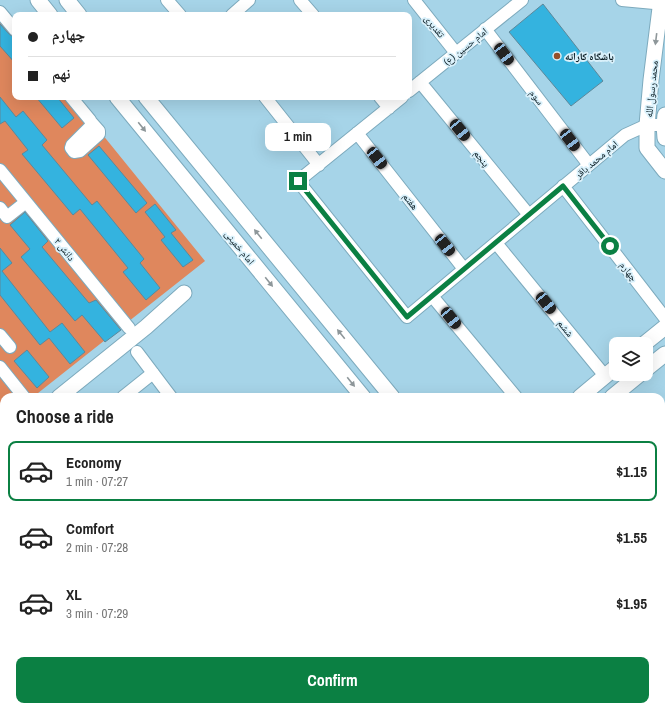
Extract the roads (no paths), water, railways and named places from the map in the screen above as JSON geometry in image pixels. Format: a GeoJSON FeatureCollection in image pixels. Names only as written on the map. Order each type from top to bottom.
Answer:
{"type":"FeatureCollection","features":[{"type":"Feature","properties":{"kind":"street"},"geometry":{"type":"LineString","coordinates":[[38,0],[48,12]]}},
{"type":"Feature","properties":{"kind":"street"},"geometry":{"type":"LineString","coordinates":[[67,0],[77,12]]}},
{"type":"Feature","properties":{"kind":"street"},"geometry":{"type":"LineString","coordinates":[[168,0],[178,12]]}},
{"type":"Feature","properties":{"kind":"street"},"geometry":{"type":"LineString","coordinates":[[235,12],[249,0]]}},
{"type":"Feature","properties":{"kind":"street"},"geometry":{"type":"LineString","coordinates":[[300,0],[310,12]]}},
{"type":"Feature","properties":{"kind":"street","name":"تقدیری"},"geometry":{"type":"LineString","coordinates":[[414,0],[456,53]]}},
{"type":"Feature","properties":{"kind":"street","name":"امام حسین (ع)"},"geometry":{"type":"LineString","coordinates":[[412,89],[522,0]]}},
{"type":"Feature","properties":{"kind":"street"},"geometry":{"type":"LineString","coordinates":[[622,0],[661,2]]}},
{"type":"Feature","properties":{"kind":"street","name":"محمد رسول الله"},"geometry":{"type":"LineString","coordinates":[[661,2],[647,125],[647,148],[665,171]]}},
{"type":"Feature","properties":{"kind":"street"},"geometry":{"type":"LineString","coordinates":[[0,12],[12,26]]}},
{"type":"Feature","properties":{"kind":"street","name":"سوم"},"geometry":{"type":"LineString","coordinates":[[485,29],[589,165]]}},
{"type":"Feature","properties":{"kind":"street","name":"پنجم"},"geometry":{"type":"LineString","coordinates":[[420,82],[529,215]]}},
{"type":"Feature","properties":{"kind":"street"},"geometry":{"type":"LineString","coordinates":[[72,100],[92,125],[72,145]]}},
{"type":"Feature","properties":{"kind":"street","name":"امام خمینی"},"geometry":{"type":"LineString","coordinates":[[119,100],[360,393]]}},
{"type":"Feature","properties":{"kind":"street"},"geometry":{"type":"LineString","coordinates":[[148,100],[389,393]]}},
{"type":"Feature","properties":{"kind":"street"},"geometry":{"type":"LineString","coordinates":[[267,100],[319,165],[398,100]]}},
{"type":"Feature","properties":{"kind":"street"},"geometry":{"type":"LineString","coordinates":[[382,100],[388,108]]}},
{"type":"Feature","properties":{"kind":"street","name":"امام محمد باقر"},"geometry":{"type":"LineString","coordinates":[[319,165],[298,181],[407,317],[625,135],[647,125],[664,126]]}},
{"type":"Feature","properties":{"kind":"street","name":"هفتم"},"geometry":{"type":"LineString","coordinates":[[358,133],[464,270]]}},
{"type":"Feature","properties":{"kind":"street","name":"دانش ۲"},"geometry":{"type":"LineString","coordinates":[[0,170],[129,328]]}},
{"type":"Feature","properties":{"kind":"street","name":"چهارم"},"geometry":{"type":"LineString","coordinates":[[563,186],[665,318]]}},
{"type":"Feature","properties":{"kind":"street"},"geometry":{"type":"LineString","coordinates":[[0,208],[8,217],[26,202]]}},
{"type":"Feature","properties":{"kind":"street","name":"ششم"},"geometry":{"type":"LineString","coordinates":[[496,243],[609,370]]}},
{"type":"Feature","properties":{"kind":"street"},"geometry":{"type":"LineString","coordinates":[[64,393],[146,327],[184,293]]}},
{"type":"Feature","properties":{"kind":"street"},"geometry":{"type":"LineString","coordinates":[[432,296],[513,393]]}},
{"type":"Feature","properties":{"kind":"street"},"geometry":{"type":"LineString","coordinates":[[653,337],[665,327]]}},
{"type":"Feature","properties":{"kind":"street"},"geometry":{"type":"LineString","coordinates":[[0,335],[10,347]]}},
{"type":"Feature","properties":{"kind":"street"},"geometry":{"type":"LineString","coordinates":[[137,352],[168,393]]}},
{"type":"Feature","properties":{"kind":"street"},"geometry":{"type":"LineString","coordinates":[[653,363],[665,354]]}},
{"type":"Feature","properties":{"kind":"street"},"geometry":{"type":"LineString","coordinates":[[0,367],[21,393]]}},
{"type":"Feature","properties":{"kind":"street"},"geometry":{"type":"LineString","coordinates":[[128,393],[153,373]]}},
{"type":"Feature","properties":{"kind":"street"},"geometry":{"type":"LineString","coordinates":[[585,393],[609,374]]}},
{"type":"Feature","properties":{"kind":"street"},"geometry":{"type":"LineString","coordinates":[[619,393],[632,381]]}},
{"type":"Feature","properties":{"kind":"place","name":"باشگاه کاراته"},"geometry":{"type":"Point","coordinates":[557,56]}}]}
